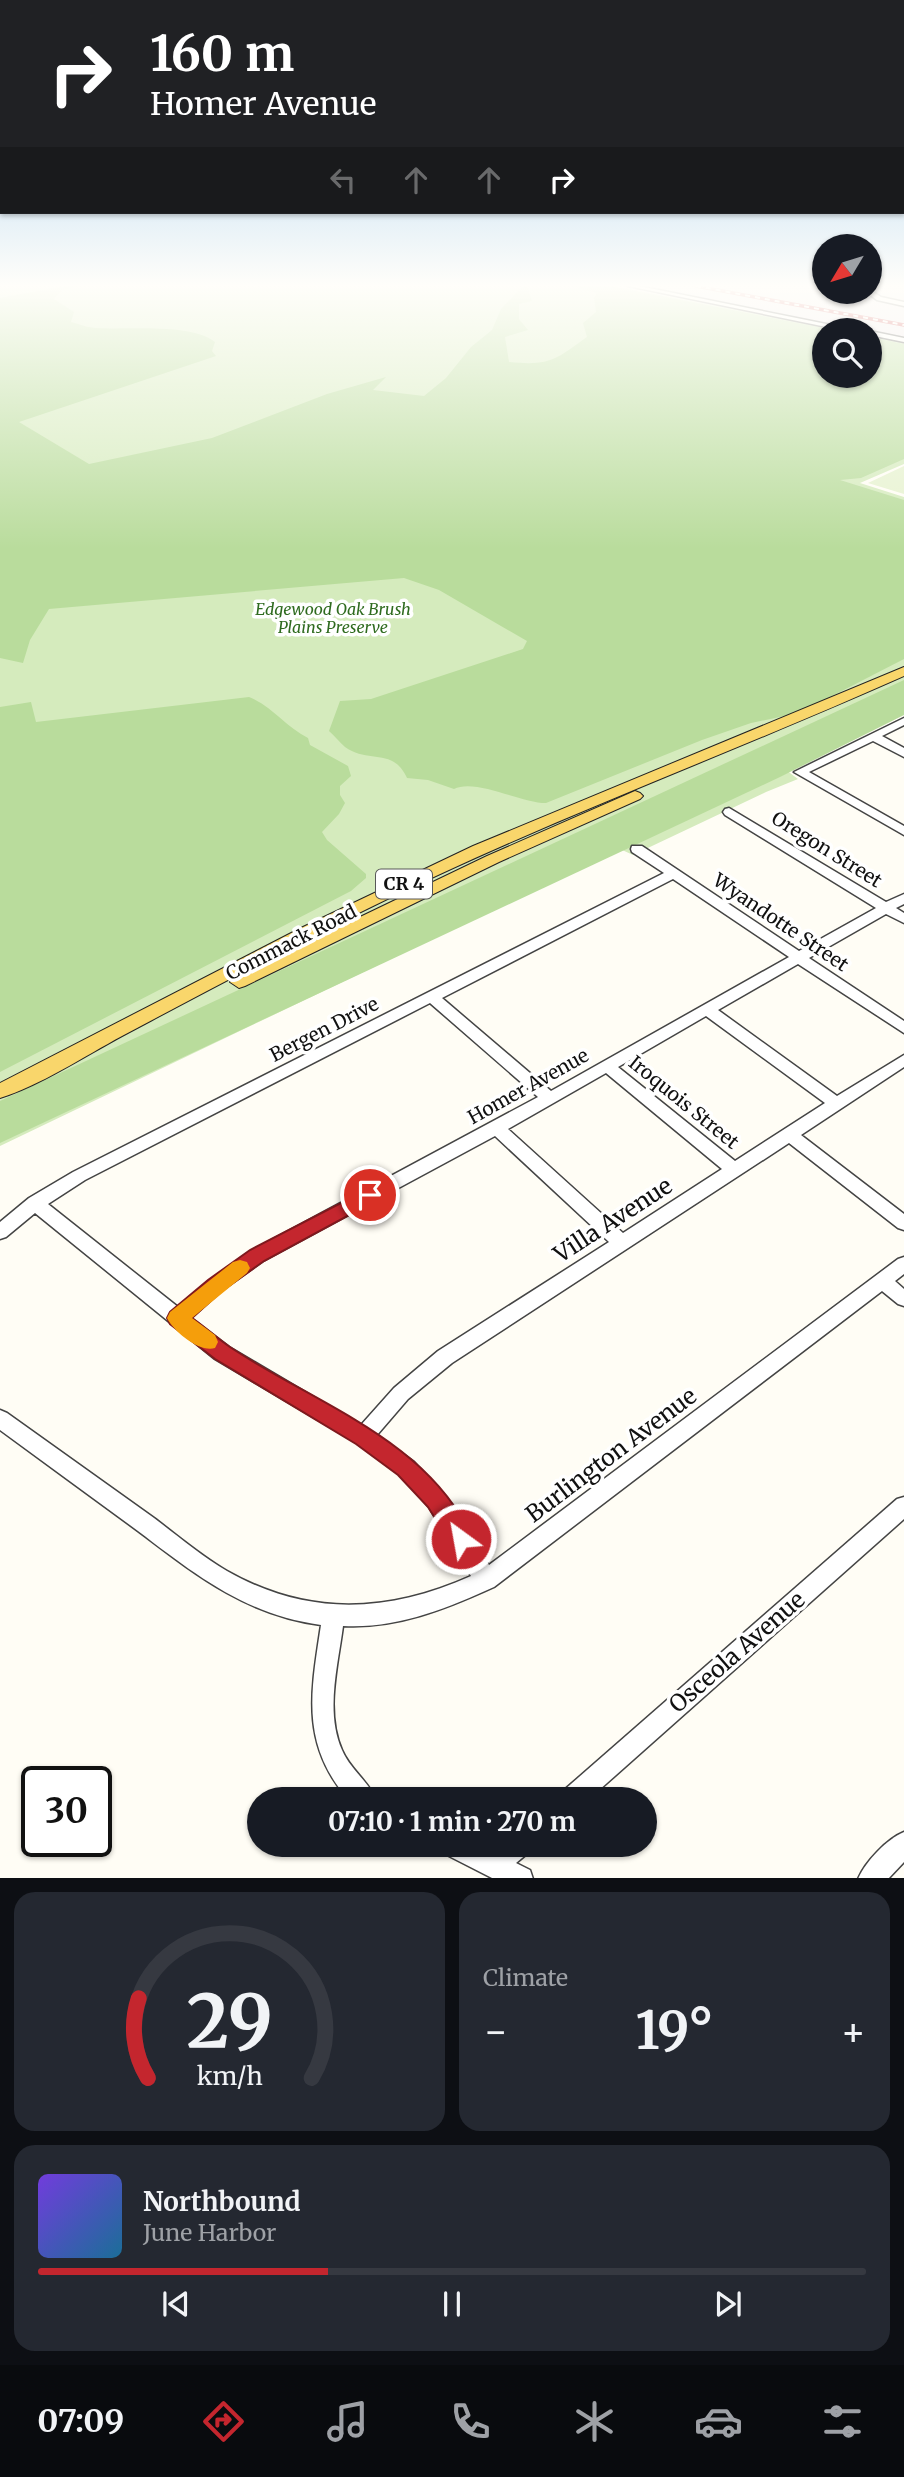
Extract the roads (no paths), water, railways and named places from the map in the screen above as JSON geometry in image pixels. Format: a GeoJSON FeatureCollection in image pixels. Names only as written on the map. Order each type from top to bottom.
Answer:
{"type":"FeatureCollection","features":[{"type":"Feature","properties":{"kind":"main road","name":"Commack Road"},"geometry":{"type":"LineString","coordinates":[[0,1091],[212,995],[493,859],[755,742],[796,720],[904,671]]}},
{"type":"Feature","properties":{"kind":"street"},"geometry":{"type":"LineString","coordinates":[[904,722],[800,772],[904,831]]}},
{"type":"Feature","properties":{"kind":"street"},"geometry":{"type":"LineString","coordinates":[[873,736],[904,753]]}},
{"type":"Feature","properties":{"kind":"street","name":"Oregon Street"},"geometry":{"type":"LineString","coordinates":[[729,812],[904,919]]}},
{"type":"Feature","properties":{"kind":"street","name":"Wyandotte Street"},"geometry":{"type":"LineString","coordinates":[[637,849],[904,1028]]}},
{"type":"Feature","properties":{"kind":"street","name":"Bergen Drive"},"geometry":{"type":"LineString","coordinates":[[0,1231],[35,1203],[79,1176],[673,874]]}},
{"type":"Feature","properties":{"kind":"street","name":"Homer Avenue"},"geometry":{"type":"LineString","coordinates":[[177,1318],[257,1256],[497,1128],[904,898]]}},
{"type":"Feature","properties":{"kind":"street"},"geometry":{"type":"LineString","coordinates":[[432,996],[549,1098]]}},
{"type":"Feature","properties":{"kind":"street"},"geometry":{"type":"LineString","coordinates":[[708,1010],[836,1103]]}},
{"type":"Feature","properties":{"kind":"street","name":"Villa Avenue"},"geometry":{"type":"LineString","coordinates":[[364,1437],[381,1411],[412,1381],[445,1357],[904,1060]]}},
{"type":"Feature","properties":{"kind":"street","name":"Iroquois Street"},"geometry":{"type":"LineString","coordinates":[[607,1066],[734,1170]]}},
{"type":"Feature","properties":{"kind":"street"},"geometry":{"type":"LineString","coordinates":[[497,1128],[622,1243]]}},
{"type":"Feature","properties":{"kind":"street"},"geometry":{"type":"LineString","coordinates":[[790,1135],[904,1223]]}},
{"type":"Feature","properties":{"kind":"street"},"geometry":{"type":"LineString","coordinates":[[35,1203],[222,1353],[364,1437],[407,1468],[436,1500],[486,1580]]}},
{"type":"Feature","properties":{"kind":"street","name":"Burlington Avenue"},"geometry":{"type":"LineString","coordinates":[[0,1419],[220,1579],[272,1604],[333,1618],[381,1616],[420,1608],[486,1580],[904,1264]]}},
{"type":"Feature","properties":{"kind":"street"},"geometry":{"type":"LineString","coordinates":[[882,1281],[904,1298]]}},
{"type":"Feature","properties":{"kind":"street","name":"Osceola Avenue"},"geometry":{"type":"LineString","coordinates":[[585,1787],[904,1506]]}},
{"type":"Feature","properties":{"kind":"street"},"geometry":{"type":"LineString","coordinates":[[333,1618],[322,1703],[324,1741],[342,1779],[350,1787]]}},
{"type":"Feature","properties":{"kind":"street"},"geometry":{"type":"LineString","coordinates":[[870,1878],[904,1844]]}},
{"type":"Feature","properties":{"kind":"street"},"geometry":{"type":"LineString","coordinates":[[477,1857],[519,1878]]}},
{"type":"Feature","properties":{"kind":"street"},"geometry":{"type":"LineString","coordinates":[[495,1866],[505,1857]]}},
{"type":"Feature","properties":{"kind":"park label","name":"Edgewood Oak Brush Plains Preserve"},"geometry":{"type":"Point","coordinates":[333,618]}}]}
